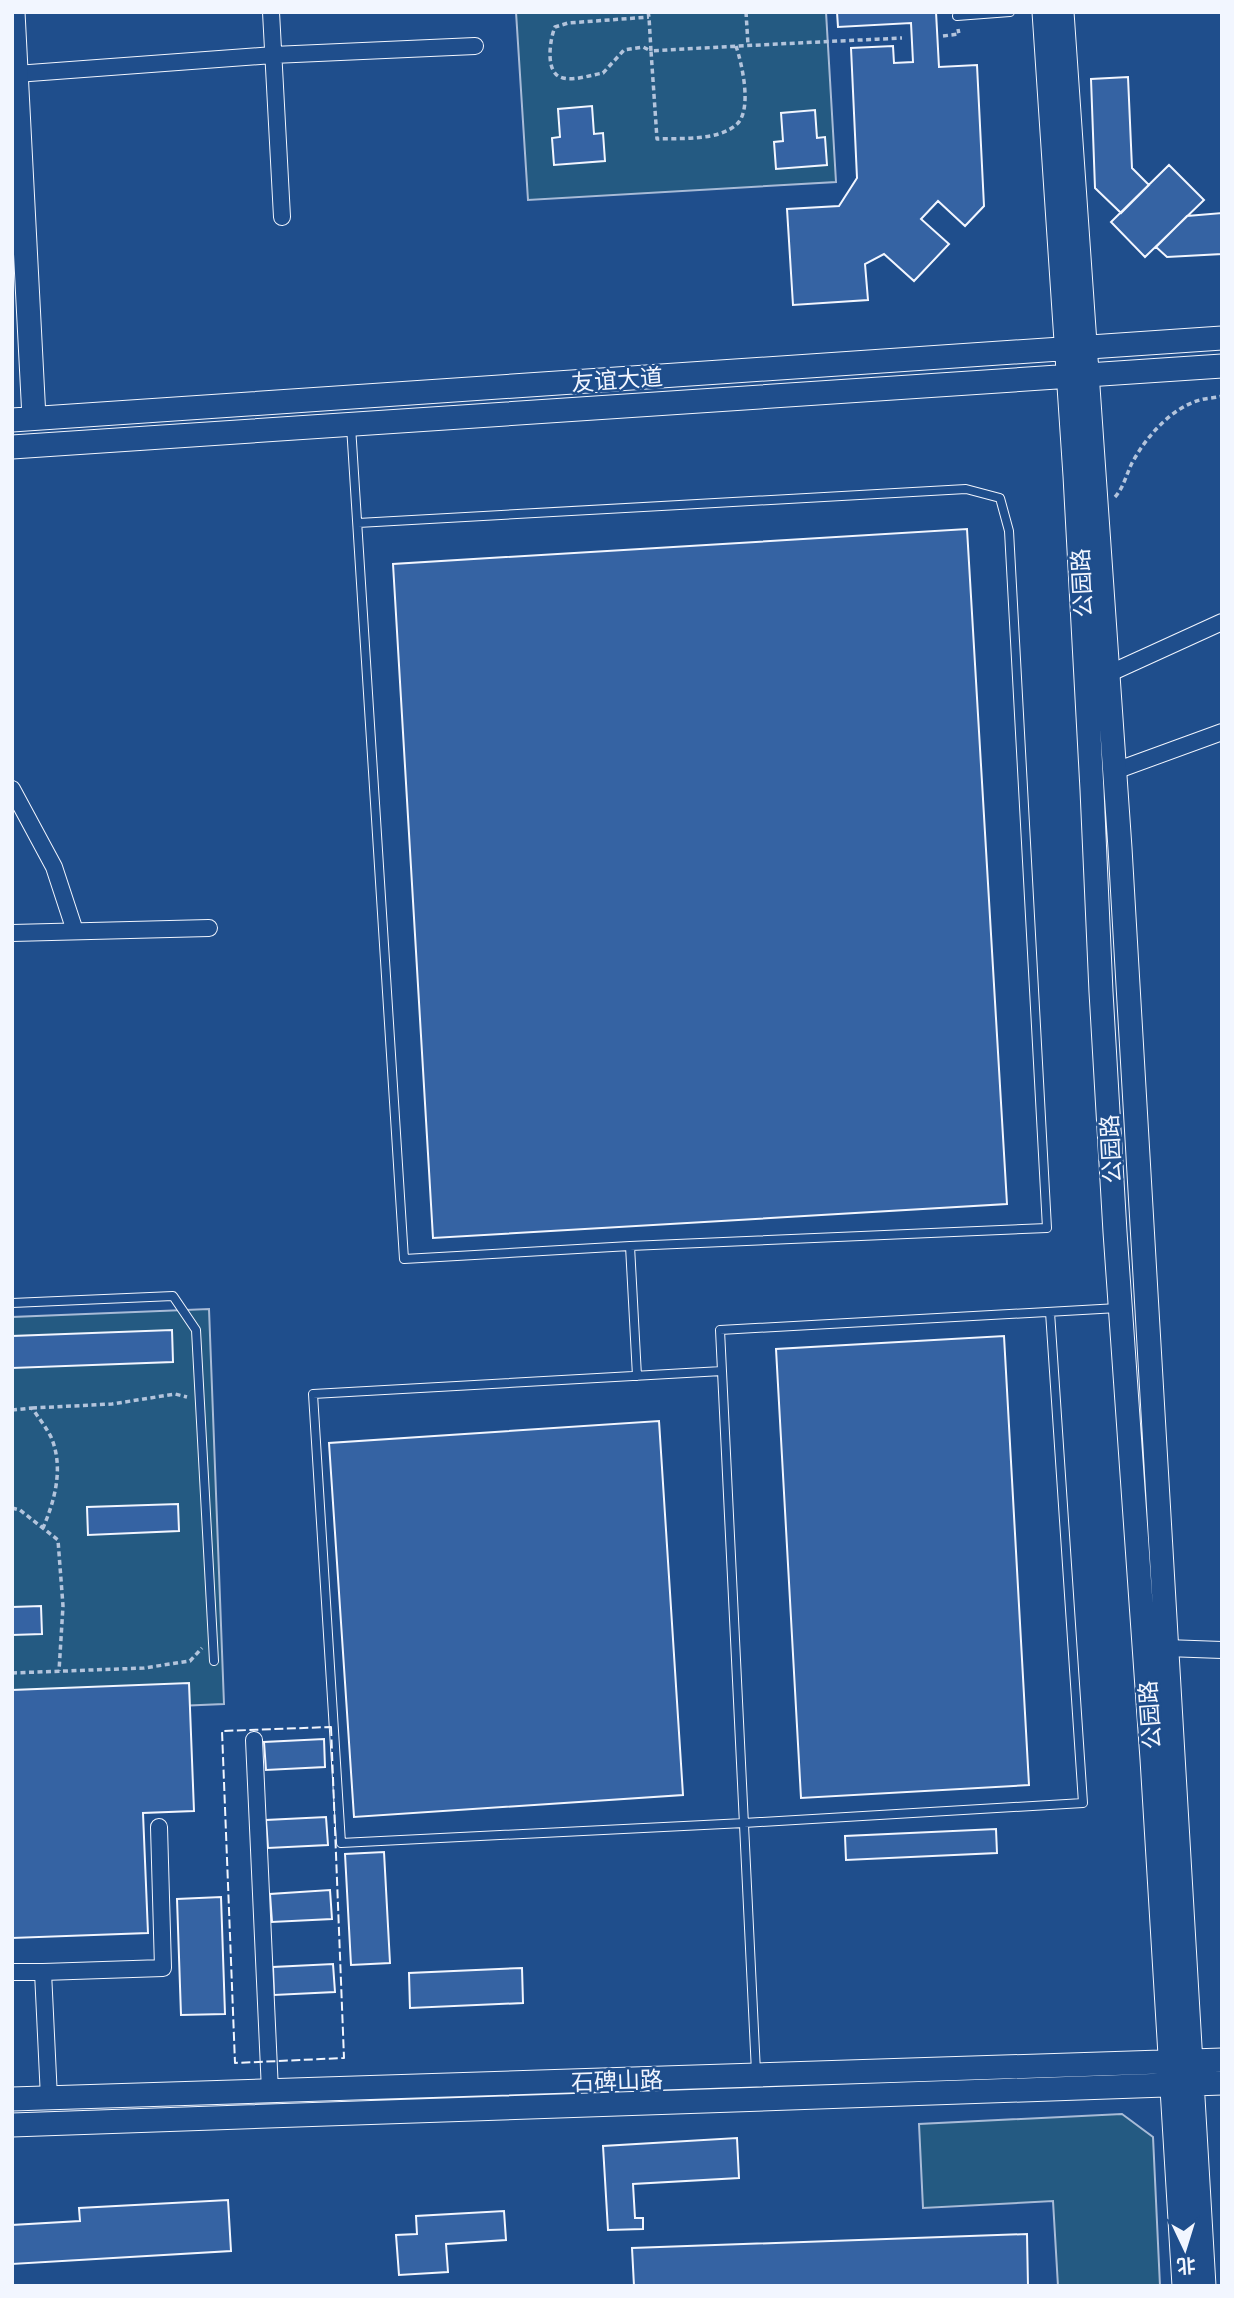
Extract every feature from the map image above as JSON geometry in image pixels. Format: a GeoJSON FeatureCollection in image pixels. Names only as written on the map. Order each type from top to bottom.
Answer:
{"type":"FeatureCollection","features":[{"type":"Feature","properties":{"kind":"street"},"geometry":{"type":"LineString","coordinates":[[271,12],[282,217]]}},
{"type":"Feature","properties":{"kind":"street","name":"公园路"},"geometry":{"type":"LineString","coordinates":[[1044,12],[1078,375],[1101,992],[1152,1759],[1180,2062]]}},
{"type":"Feature","properties":{"kind":"street"},"geometry":{"type":"LineString","coordinates":[[1062,12],[1076,348]]}},
{"type":"Feature","properties":{"kind":"street"},"geometry":{"type":"LineString","coordinates":[[13,16],[23,419]]}},
{"type":"Feature","properties":{"kind":"street"},"geometry":{"type":"LineString","coordinates":[[16,74],[273,55],[475,46]]}},
{"type":"Feature","properties":{"kind":"street","name":"友谊大道"},"geometry":{"type":"LineString","coordinates":[[23,419],[1222,338]]}},
{"type":"Feature","properties":{"kind":"street","name":"友谊大道"},"geometry":{"type":"LineString","coordinates":[[12,447],[1222,366]]}},
{"type":"Feature","properties":{"kind":"street"},"geometry":{"type":"LineString","coordinates":[[1078,375],[1115,771],[1166,1648],[1181,2085],[1184,2286]]}},
{"type":"Feature","properties":{"kind":"street"},"geometry":{"type":"LineString","coordinates":[[1108,674],[1222,622]]}},
{"type":"Feature","properties":{"kind":"street"},"geometry":{"type":"LineString","coordinates":[[1115,771],[1222,732]]}},
{"type":"Feature","properties":{"kind":"street"},"geometry":{"type":"LineString","coordinates":[[12,789],[54,867],[75,931]]}},
{"type":"Feature","properties":{"kind":"street"},"geometry":{"type":"LineString","coordinates":[[12,933],[209,928]]}},
{"type":"Feature","properties":{"kind":"street"},"geometry":{"type":"LineString","coordinates":[[1166,1648],[1222,1650]]}},
{"type":"Feature","properties":{"kind":"street"},"geometry":{"type":"LineString","coordinates":[[254,1740],[270,2091]]}},
{"type":"Feature","properties":{"kind":"street"},"geometry":{"type":"LineString","coordinates":[[12,1972],[163,1968],[159,1827]]}},
{"type":"Feature","properties":{"kind":"street"},"geometry":{"type":"LineString","coordinates":[[43,1972],[49,2098]]}},
{"type":"Feature","properties":{"kind":"street","name":"石碑山路"},"geometry":{"type":"LineString","coordinates":[[12,2099],[1222,2060]]}},
{"type":"Feature","properties":{"kind":"street"},"geometry":{"type":"LineString","coordinates":[[12,2125],[1222,2083]]}},
{"type":"Feature","properties":{"kind":"street"},"geometry":{"type":"LineString","coordinates":[[1181,2085],[1203,2286]]}},
{"type":"Feature","properties":{"kind":"lane"},"geometry":{"type":"LineString","coordinates":[[957,16],[1010,12]]}},
{"type":"Feature","properties":{"kind":"lane"},"geometry":{"type":"LineString","coordinates":[[351,424],[404,1259],[1046,1228],[1009,531],[1000,498],[967,489],[358,523]]}},
{"type":"Feature","properties":{"kind":"lane"},"geometry":{"type":"LineString","coordinates":[[630,1246],[637,1376]]}},
{"type":"Feature","properties":{"kind":"lane"},"geometry":{"type":"LineString","coordinates":[[12,1303],[173,1296],[196,1330],[214,1661]]}},
{"type":"Feature","properties":{"kind":"lane"},"geometry":{"type":"LineString","coordinates":[[758,2099],[720,1330],[1121,1308]]}},
{"type":"Feature","properties":{"kind":"lane"},"geometry":{"type":"LineString","coordinates":[[722,1371],[313,1394],[341,1843],[1083,1803],[1050,1312]]}},
{"type":"Feature","properties":{"kind":"path"},"geometry":{"type":"LineString","coordinates":[[746,12],[748,46]]}},
{"type":"Feature","properties":{"kind":"path"},"geometry":{"type":"LineString","coordinates":[[736,46],[745,89],[744,109],[738,124],[720,134],[657,139],[651,51],[648,15],[568,23],[555,27],[550,39],[551,62],[555,74],[563,78],[603,74],[624,50],[643,47],[651,51],[736,46],[902,38]]}},
{"type":"Feature","properties":{"kind":"path"},"geometry":{"type":"LineString","coordinates":[[12,1410],[112,1404],[175,1394],[189,1397]]}},
{"type":"Feature","properties":{"kind":"path"},"geometry":{"type":"LineString","coordinates":[[33,1408],[51,1437],[58,1474],[52,1506],[43,1528]]}},
{"type":"Feature","properties":{"kind":"path"},"geometry":{"type":"LineString","coordinates":[[12,1508],[20,1510],[58,1540],[63,1606],[59,1671]]}},
{"type":"Feature","properties":{"kind":"path"},"geometry":{"type":"LineString","coordinates":[[12,1673],[144,1668],[190,1661],[208,1640]]}},
{"type":"Feature","properties":{"kind":"shaded area"},"geometry":{"type":"Polygon","coordinates":[[[516,12],[826,12],[836,182],[528,200],[516,12]]]}},
{"type":"Feature","properties":{"kind":"shaded area"},"geometry":{"type":"Polygon","coordinates":[[[209,1309],[224,1704],[12,1713],[12,1317],[209,1309]]]}},
{"type":"Feature","properties":{"kind":"shaded area"},"geometry":{"type":"Polygon","coordinates":[[[1122,2114],[1153,2137],[1160,2286],[1058,2286],[1053,2201],[923,2208],[919,2124],[1122,2114]]]}},
{"type":"Feature","properties":{"kind":"building"},"geometry":{"type":"Polygon","coordinates":[[[837,12],[936,12],[939,67],[977,65],[984,206],[965,226],[938,201],[921,219],[949,244],[914,281],[884,254],[865,264],[868,300],[793,305],[787,209],[839,206],[857,178],[851,48],[893,46],[894,63],[913,62],[911,23],[838,27],[837,12]]]}},
{"type":"Feature","properties":{"kind":"building"},"geometry":{"type":"Polygon","coordinates":[[[1128,77],[1132,168],[1149,185],[1121,213],[1095,188],[1091,79],[1128,77]]]}},
{"type":"Feature","properties":{"kind":"building"},"geometry":{"type":"Polygon","coordinates":[[[592,106],[594,134],[603,133],[605,161],[554,165],[552,138],[560,137],[558,109],[592,106]]]}},
{"type":"Feature","properties":{"kind":"building"},"geometry":{"type":"Polygon","coordinates":[[[815,110],[817,138],[825,137],[827,165],[776,169],[774,142],[783,141],[781,113],[815,110]]]}},
{"type":"Feature","properties":{"kind":"building"},"geometry":{"type":"Polygon","coordinates":[[[1169,165],[1204,200],[1145,257],[1111,222],[1169,165]]]}},
{"type":"Feature","properties":{"kind":"building"},"geometry":{"type":"Polygon","coordinates":[[[1222,213],[1222,254],[1167,257],[1156,247],[1187,216],[1222,213]]]}},
{"type":"Feature","properties":{"kind":"building"},"geometry":{"type":"Polygon","coordinates":[[[967,529],[1007,1204],[433,1238],[393,564],[967,529]]]}},
{"type":"Feature","properties":{"kind":"building"},"geometry":{"type":"Polygon","coordinates":[[[172,1330],[173,1362],[12,1368],[12,1336],[172,1330]]]}},
{"type":"Feature","properties":{"kind":"building"},"geometry":{"type":"Polygon","coordinates":[[[1004,1336],[1029,1785],[801,1798],[776,1349],[1004,1336]]]}},
{"type":"Feature","properties":{"kind":"building"},"geometry":{"type":"Polygon","coordinates":[[[659,1421],[683,1795],[354,1817],[329,1443],[659,1421]]]}},
{"type":"Feature","properties":{"kind":"building"},"geometry":{"type":"Polygon","coordinates":[[[178,1504],[179,1531],[88,1535],[87,1507],[178,1504]]]}},
{"type":"Feature","properties":{"kind":"building"},"geometry":{"type":"Polygon","coordinates":[[[41,1606],[42,1634],[12,1635],[12,1607],[41,1606]]]}},
{"type":"Feature","properties":{"kind":"building"},"geometry":{"type":"Polygon","coordinates":[[[189,1683],[194,1811],[143,1813],[148,1933],[12,1938],[12,1690],[189,1683]]]}},
{"type":"Feature","properties":{"kind":"building"},"geometry":{"type":"Polygon","coordinates":[[[324,1739],[325,1767],[266,1770],[264,1742],[324,1739]]]}},
{"type":"Feature","properties":{"kind":"building"},"geometry":{"type":"Polygon","coordinates":[[[326,1817],[328,1845],[268,1848],[266,1820],[326,1817]]]}},
{"type":"Feature","properties":{"kind":"building"},"geometry":{"type":"Polygon","coordinates":[[[996,1829],[997,1853],[846,1860],[845,1836],[996,1829]]]}},
{"type":"Feature","properties":{"kind":"building"},"geometry":{"type":"Polygon","coordinates":[[[384,1852],[390,1963],[351,1965],[345,1854],[384,1852]]]}},
{"type":"Feature","properties":{"kind":"building"},"geometry":{"type":"Polygon","coordinates":[[[330,1890],[332,1919],[272,1922],[270,1894],[330,1890]]]}},
{"type":"Feature","properties":{"kind":"building"},"geometry":{"type":"Polygon","coordinates":[[[221,1897],[225,2014],[181,2015],[177,1899],[221,1897]]]}},
{"type":"Feature","properties":{"kind":"building"},"geometry":{"type":"Polygon","coordinates":[[[333,1964],[335,1992],[274,1995],[273,1967],[333,1964]]]}},
{"type":"Feature","properties":{"kind":"building"},"geometry":{"type":"Polygon","coordinates":[[[522,1968],[523,2003],[410,2008],[409,1973],[522,1968]]]}},
{"type":"Feature","properties":{"kind":"building"},"geometry":{"type":"Polygon","coordinates":[[[737,2138],[739,2178],[633,2184],[635,2218],[643,2218],[643,2229],[608,2230],[603,2146],[737,2138]]]}},
{"type":"Feature","properties":{"kind":"building"},"geometry":{"type":"Polygon","coordinates":[[[228,2200],[231,2251],[12,2264],[12,2225],[80,2221],[79,2208],[228,2200]]]}},
{"type":"Feature","properties":{"kind":"building"},"geometry":{"type":"Polygon","coordinates":[[[504,2211],[506,2240],[446,2244],[448,2272],[399,2275],[396,2235],[417,2234],[416,2216],[504,2211]]]}},
{"type":"Feature","properties":{"kind":"building"},"geometry":{"type":"Polygon","coordinates":[[[1027,2234],[1028,2286],[634,2286],[632,2248],[1027,2234]]]}},
{"type":"Feature","properties":{"kind":"fence"},"geometry":{"type":"LineString","coordinates":[[331,1727],[344,2058],[235,2063],[222,1731],[331,1727]]}}]}
